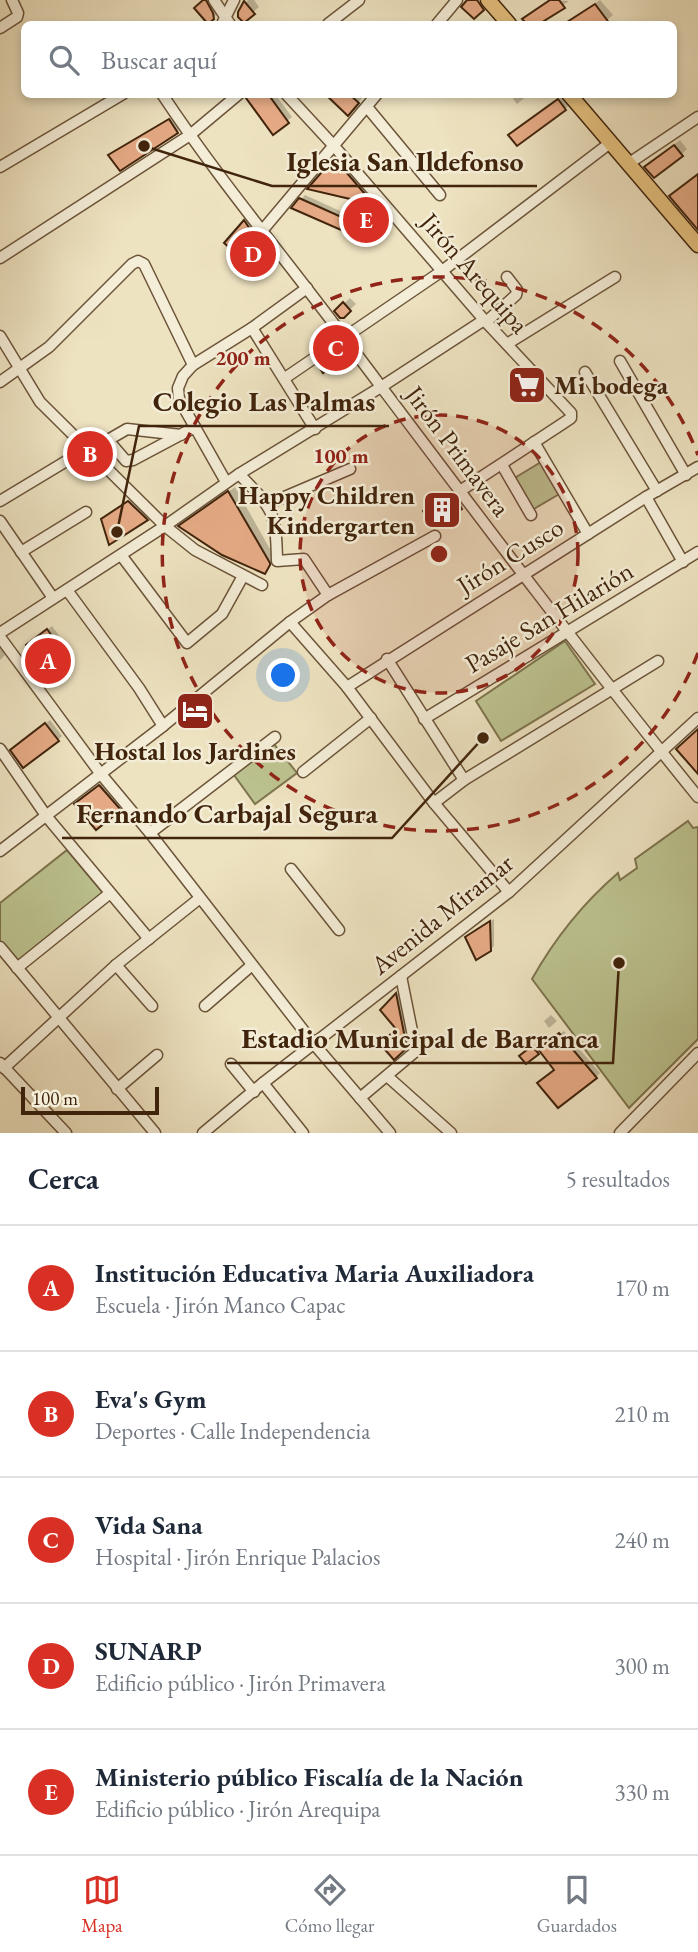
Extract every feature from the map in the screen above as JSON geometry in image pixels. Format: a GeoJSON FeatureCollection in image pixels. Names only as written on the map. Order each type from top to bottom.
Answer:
{"type":"FeatureCollection","features":[{"type":"Feature","properties":{"kind":"main road"},"geometry":{"type":"LineString","coordinates":[[488,0],[506,21]]}},
{"type":"Feature","properties":{"kind":"main road"},"geometry":{"type":"LineString","coordinates":[[572,98],[698,245]]}},
{"type":"Feature","properties":{"kind":"street"},"geometry":{"type":"LineString","coordinates":[[0,28],[17,17],[12,0]]}},
{"type":"Feature","properties":{"kind":"street"},"geometry":{"type":"LineString","coordinates":[[214,0],[225,21]]}},
{"type":"Feature","properties":{"kind":"street"},"geometry":{"type":"LineString","coordinates":[[226,21],[234,0]]}},
{"type":"Feature","properties":{"kind":"street"},"geometry":{"type":"LineString","coordinates":[[332,21],[359,0]]}},
{"type":"Feature","properties":{"kind":"street"},"geometry":{"type":"LineString","coordinates":[[440,21],[457,0]]}},
{"type":"Feature","properties":{"kind":"street"},"geometry":{"type":"LineString","coordinates":[[0,167],[116,98]]}},
{"type":"Feature","properties":{"kind":"street","name":"Jirón Primavera"},"geometry":{"type":"LineString","coordinates":[[165,98],[261,232],[307,288],[611,690],[698,797]]}},
{"type":"Feature","properties":{"kind":"street"},"geometry":{"type":"LineString","coordinates":[[0,258],[190,135],[234,98]]}},
{"type":"Feature","properties":{"kind":"street","name":"Jirón Arequipa"},"geometry":{"type":"LineString","coordinates":[[290,98],[485,321],[571,412],[570,418],[534,442]]}},
{"type":"Feature","properties":{"kind":"street"},"geometry":{"type":"LineString","coordinates":[[261,232],[374,98]]}},
{"type":"Feature","properties":{"kind":"street"},"geometry":{"type":"LineString","coordinates":[[367,107],[440,195]]}},
{"type":"Feature","properties":{"kind":"street"},"geometry":{"type":"LineString","coordinates":[[628,164],[698,117]]}},
{"type":"Feature","properties":{"kind":"street"},"geometry":{"type":"LineString","coordinates":[[285,378],[442,271],[610,143]]}},
{"type":"Feature","properties":{"kind":"street"},"geometry":{"type":"LineString","coordinates":[[0,382],[49,347],[138,261],[144,264],[192,365]]}},
{"type":"Feature","properties":{"kind":"street"},"geometry":{"type":"LineString","coordinates":[[390,1133],[314,1044],[100,773],[0,635],[165,526],[226,482],[485,321],[516,295],[516,290],[507,277]]}},
{"type":"Feature","properties":{"kind":"street"},"geometry":{"type":"LineString","coordinates":[[507,344],[615,277]]}},
{"type":"Feature","properties":{"kind":"street"},"geometry":{"type":"LineString","coordinates":[[226,482],[179,399],[178,388],[183,376],[192,365],[252,328],[307,288]]}},
{"type":"Feature","properties":{"kind":"street"},"geometry":{"type":"LineString","coordinates":[[252,328],[315,429]]}},
{"type":"Feature","properties":{"kind":"street"},"geometry":{"type":"LineString","coordinates":[[0,336],[40,402],[165,526],[195,550],[262,584]]}},
{"type":"Feature","properties":{"kind":"street"},"geometry":{"type":"LineString","coordinates":[[620,361],[686,475]]}},
{"type":"Feature","properties":{"kind":"street"},"geometry":{"type":"LineString","coordinates":[[585,372],[657,491]]}},
{"type":"Feature","properties":{"kind":"street"},"geometry":{"type":"LineString","coordinates":[[181,435],[127,429],[108,440],[126,461],[130,461],[195,428]]}},
{"type":"Feature","properties":{"kind":"street"},"geometry":{"type":"LineString","coordinates":[[460,491],[534,442],[588,534]]}},
{"type":"Feature","properties":{"kind":"street"},"geometry":{"type":"LineString","coordinates":[[0,501],[88,447]]}},
{"type":"Feature","properties":{"kind":"street"},"geometry":{"type":"LineString","coordinates":[[502,465],[531,515]]}},
{"type":"Feature","properties":{"kind":"street","name":"Jirón Cusco"},"geometry":{"type":"LineString","coordinates":[[347,687],[387,659],[698,467]]}},
{"type":"Feature","properties":{"kind":"street"},"geometry":{"type":"LineString","coordinates":[[268,504],[350,469]]}},
{"type":"Feature","properties":{"kind":"street"},"geometry":{"type":"LineString","coordinates":[[239,474],[268,504],[276,526],[277,561],[304,559],[328,595]]}},
{"type":"Feature","properties":{"kind":"street"},"geometry":{"type":"LineString","coordinates":[[646,497],[683,562]]}},
{"type":"Feature","properties":{"kind":"street"},"geometry":{"type":"LineString","coordinates":[[21,552],[86,512]]}},
{"type":"Feature","properties":{"kind":"street"},"geometry":{"type":"LineString","coordinates":[[0,521],[53,598]]}},
{"type":"Feature","properties":{"kind":"street"},"geometry":{"type":"LineString","coordinates":[[1,848],[47,817],[290,622],[328,595],[435,536]]}},
{"type":"Feature","properties":{"kind":"street","name":"Pasaje San Hilarión"},"geometry":{"type":"LineString","coordinates":[[424,719],[698,552]]}},
{"type":"Feature","properties":{"kind":"street"},"geometry":{"type":"LineString","coordinates":[[121,555],[187,643],[222,614],[243,576]]}},
{"type":"Feature","properties":{"kind":"street"},"geometry":{"type":"LineString","coordinates":[[67,590],[139,688],[163,726]]}},
{"type":"Feature","properties":{"kind":"street"},"geometry":{"type":"LineString","coordinates":[[290,622],[347,687],[434,803],[509,892]]}},
{"type":"Feature","properties":{"kind":"street"},"geometry":{"type":"LineString","coordinates":[[387,659],[464,780]]}},
{"type":"Feature","properties":{"kind":"street"},"geometry":{"type":"LineString","coordinates":[[434,803],[464,780],[658,661]]}},
{"type":"Feature","properties":{"kind":"street"},"geometry":{"type":"LineString","coordinates":[[303,772],[371,718]]}},
{"type":"Feature","properties":{"kind":"street","name":"Avenida Miramar"},"geometry":{"type":"LineString","coordinates":[[204,1133],[263,1083],[509,892],[698,718]]}},
{"type":"Feature","properties":{"kind":"street"},"geometry":{"type":"LineString","coordinates":[[150,833],[275,737]]}},
{"type":"Feature","properties":{"kind":"street"},"geometry":{"type":"LineString","coordinates":[[0,749],[47,817],[149,939]]}},
{"type":"Feature","properties":{"kind":"street"},"geometry":{"type":"LineString","coordinates":[[291,869],[339,930]]}},
{"type":"Feature","properties":{"kind":"street"},"geometry":{"type":"LineString","coordinates":[[17,968],[109,894]]}},
{"type":"Feature","properties":{"kind":"street"},"geometry":{"type":"LineString","coordinates":[[66,1133],[2,1066],[116,965],[200,898]]}},
{"type":"Feature","properties":{"kind":"street"},"geometry":{"type":"LineString","coordinates":[[0,947],[155,1133]]}},
{"type":"Feature","properties":{"kind":"street"},"geometry":{"type":"LineString","coordinates":[[116,965],[152,1006]]}},
{"type":"Feature","properties":{"kind":"street"},"geometry":{"type":"LineString","coordinates":[[205,1006],[252,965]]}},
{"type":"Feature","properties":{"kind":"street"},"geometry":{"type":"LineString","coordinates":[[360,1098],[416,1051],[401,976]]}},
{"type":"Feature","properties":{"kind":"street"},"geometry":{"type":"LineString","coordinates":[[620,1133],[698,1053]]}},
{"type":"Feature","properties":{"kind":"street"},"geometry":{"type":"LineString","coordinates":[[117,1089],[157,1055]]}},
{"type":"Feature","properties":{"kind":"street"},"geometry":{"type":"LineString","coordinates":[[231,1064],[254,1091]]}},
{"type":"Feature","properties":{"kind":"street"},"geometry":{"type":"LineString","coordinates":[[387,1076],[451,1133]]}},
{"type":"Feature","properties":{"kind":"street"},"geometry":{"type":"LineString","coordinates":[[263,1083],[303,1133]]}},
{"type":"Feature","properties":{"kind":"green space"},"geometry":{"type":"Polygon","coordinates":[[[541,462],[561,493],[532,510],[513,479],[541,462]]]}},
{"type":"Feature","properties":{"kind":"green space"},"geometry":{"type":"Polygon","coordinates":[[[565,641],[595,684],[501,741],[476,701],[565,641]]]}},
{"type":"Feature","properties":{"kind":"green space"},"geometry":{"type":"Polygon","coordinates":[[[274,744],[297,773],[255,804],[234,775],[274,744]]]}},
{"type":"Feature","properties":{"kind":"green space"},"geometry":{"type":"Polygon","coordinates":[[[688,821],[693,828],[698,827],[698,1039],[629,1108],[532,979],[581,909],[618,873],[620,880],[637,868],[635,859],[688,821]]]}},
{"type":"Feature","properties":{"kind":"green space"},"geometry":{"type":"Polygon","coordinates":[[[67,850],[104,894],[18,965],[0,942],[0,903],[67,850]]]}},
{"type":"Feature","properties":{"kind":"building"},"geometry":{"type":"Polygon","coordinates":[[[206,0],[214,19],[205,21],[194,8],[206,0]]]}},
{"type":"Feature","properties":{"kind":"building"},"geometry":{"type":"Polygon","coordinates":[[[467,0],[477,0],[484,10],[474,19],[461,7],[467,0]]]}},
{"type":"Feature","properties":{"kind":"building"},"geometry":{"type":"Polygon","coordinates":[[[550,0],[559,0],[565,8],[544,21],[522,19],[550,0]]]}},
{"type":"Feature","properties":{"kind":"building"},"geometry":{"type":"Polygon","coordinates":[[[244,1],[255,14],[246,21],[242,21],[238,12],[244,1]]]}},
{"type":"Feature","properties":{"kind":"building"},"geometry":{"type":"Polygon","coordinates":[[[595,4],[608,21],[569,21],[595,4]]]}},
{"type":"Feature","properties":{"kind":"building"},"geometry":{"type":"Polygon","coordinates":[[[246,98],[271,98],[289,123],[273,135],[246,98]]]}},
{"type":"Feature","properties":{"kind":"building"},"geometry":{"type":"Polygon","coordinates":[[[329,98],[353,98],[359,103],[348,116],[329,98]]]}},
{"type":"Feature","properties":{"kind":"building"},"geometry":{"type":"Polygon","coordinates":[[[558,99],[566,110],[517,146],[508,135],[558,99]]]}},
{"type":"Feature","properties":{"kind":"building"},"geometry":{"type":"Polygon","coordinates":[[[169,119],[178,133],[120,171],[108,155],[169,119]]]}},
{"type":"Feature","properties":{"kind":"building"},"geometry":{"type":"Polygon","coordinates":[[[674,145],[683,156],[654,178],[644,167],[674,145]]]}},
{"type":"Feature","properties":{"kind":"building"},"geometry":{"type":"Polygon","coordinates":[[[334,158],[365,194],[363,202],[307,189],[334,158]]]}},
{"type":"Feature","properties":{"kind":"building"},"geometry":{"type":"Polygon","coordinates":[[[698,174],[698,230],[669,196],[698,174]]]}},
{"type":"Feature","properties":{"kind":"building"},"geometry":{"type":"Polygon","coordinates":[[[299,198],[346,219],[341,230],[291,208],[299,198]]]}},
{"type":"Feature","properties":{"kind":"building"},"geometry":{"type":"Polygon","coordinates":[[[244,220],[255,237],[239,256],[224,243],[244,220]]]}},
{"type":"Feature","properties":{"kind":"building"},"geometry":{"type":"Polygon","coordinates":[[[343,302],[351,311],[344,318],[340,318],[334,311],[343,302]]]}},
{"type":"Feature","properties":{"kind":"building"},"geometry":{"type":"Polygon","coordinates":[[[341,350],[348,357],[323,373],[318,365],[341,350]]]}},
{"type":"Feature","properties":{"kind":"building"},"geometry":{"type":"Polygon","coordinates":[[[228,491],[270,563],[265,574],[222,555],[178,526],[228,491]]]}},
{"type":"Feature","properties":{"kind":"building","name":"Happy Children Kindergarten"},"geometry":{"type":"Polygon","coordinates":[[[451,493],[462,509],[434,528],[423,511],[451,493]]]}},
{"type":"Feature","properties":{"kind":"building"},"geometry":{"type":"Polygon","coordinates":[[[128,501],[148,520],[109,545],[101,519],[128,501]]]}},
{"type":"Feature","properties":{"kind":"building"},"geometry":{"type":"Polygon","coordinates":[[[47,629],[60,647],[39,663],[26,645],[47,629]]]}},
{"type":"Feature","properties":{"kind":"building"},"geometry":{"type":"Polygon","coordinates":[[[45,723],[59,741],[23,768],[10,750],[45,723]]]}},
{"type":"Feature","properties":{"kind":"building"},"geometry":{"type":"Polygon","coordinates":[[[698,729],[698,774],[676,749],[698,729]]]}},
{"type":"Feature","properties":{"kind":"building"},"geometry":{"type":"Polygon","coordinates":[[[99,785],[121,810],[96,830],[74,804],[99,785]]]}},
{"type":"Feature","properties":{"kind":"building"},"geometry":{"type":"Polygon","coordinates":[[[490,921],[491,951],[476,960],[465,937],[490,921]]]}},
{"type":"Feature","properties":{"kind":"building"},"geometry":{"type":"Polygon","coordinates":[[[396,993],[407,1048],[394,1060],[380,1044],[396,1029],[380,1010],[396,993]]]}},
{"type":"Feature","properties":{"kind":"building"},"geometry":{"type":"Polygon","coordinates":[[[559,1033],[597,1078],[558,1108],[537,1083],[554,1070],[538,1049],[559,1033]]]}},
{"type":"Feature","properties":{"kind":"building"},"geometry":{"type":"Polygon","coordinates":[[[532,1046],[539,1054],[526,1064],[519,1056],[532,1046]]]}},
{"type":"Feature","properties":{"kind":"place","name":"Iglesia San Ildefonso"},"geometry":{"type":"Point","coordinates":[144,146]}},
{"type":"Feature","properties":{"kind":"place","name":"Ministerio público Fiscalía de la Nación"},"geometry":{"type":"Point","coordinates":[366,220]}},
{"type":"Feature","properties":{"kind":"place","name":"SUNARP"},"geometry":{"type":"Point","coordinates":[253,254]}},
{"type":"Feature","properties":{"kind":"place","name":"Vida Sana"},"geometry":{"type":"Point","coordinates":[336,348]}},
{"type":"Feature","properties":{"kind":"place","name":"Mi bodega"},"geometry":{"type":"Point","coordinates":[527,385]}},
{"type":"Feature","properties":{"kind":"place","name":"Eva's Gym"},"geometry":{"type":"Point","coordinates":[90,454]}},
{"type":"Feature","properties":{"kind":"place","name":"Happy Children Kindergarten"},"geometry":{"type":"Point","coordinates":[442,510]}},
{"type":"Feature","properties":{"kind":"place","name":"Colegio Las Palmas"},"geometry":{"type":"Point","coordinates":[117,532]}},
{"type":"Feature","properties":{"kind":"place","name":"Institución Educativa Maria Auxiliadora"},"geometry":{"type":"Point","coordinates":[48,661]}},
{"type":"Feature","properties":{"kind":"place","name":"Hostal los Jardines"},"geometry":{"type":"Point","coordinates":[195,711]}},
{"type":"Feature","properties":{"kind":"place","name":"Fernando Carbajal Segura"},"geometry":{"type":"Point","coordinates":[483,738]}},
{"type":"Feature","properties":{"kind":"place","name":"Estadio Municipal de Barranca"},"geometry":{"type":"Point","coordinates":[619,963]}}]}
